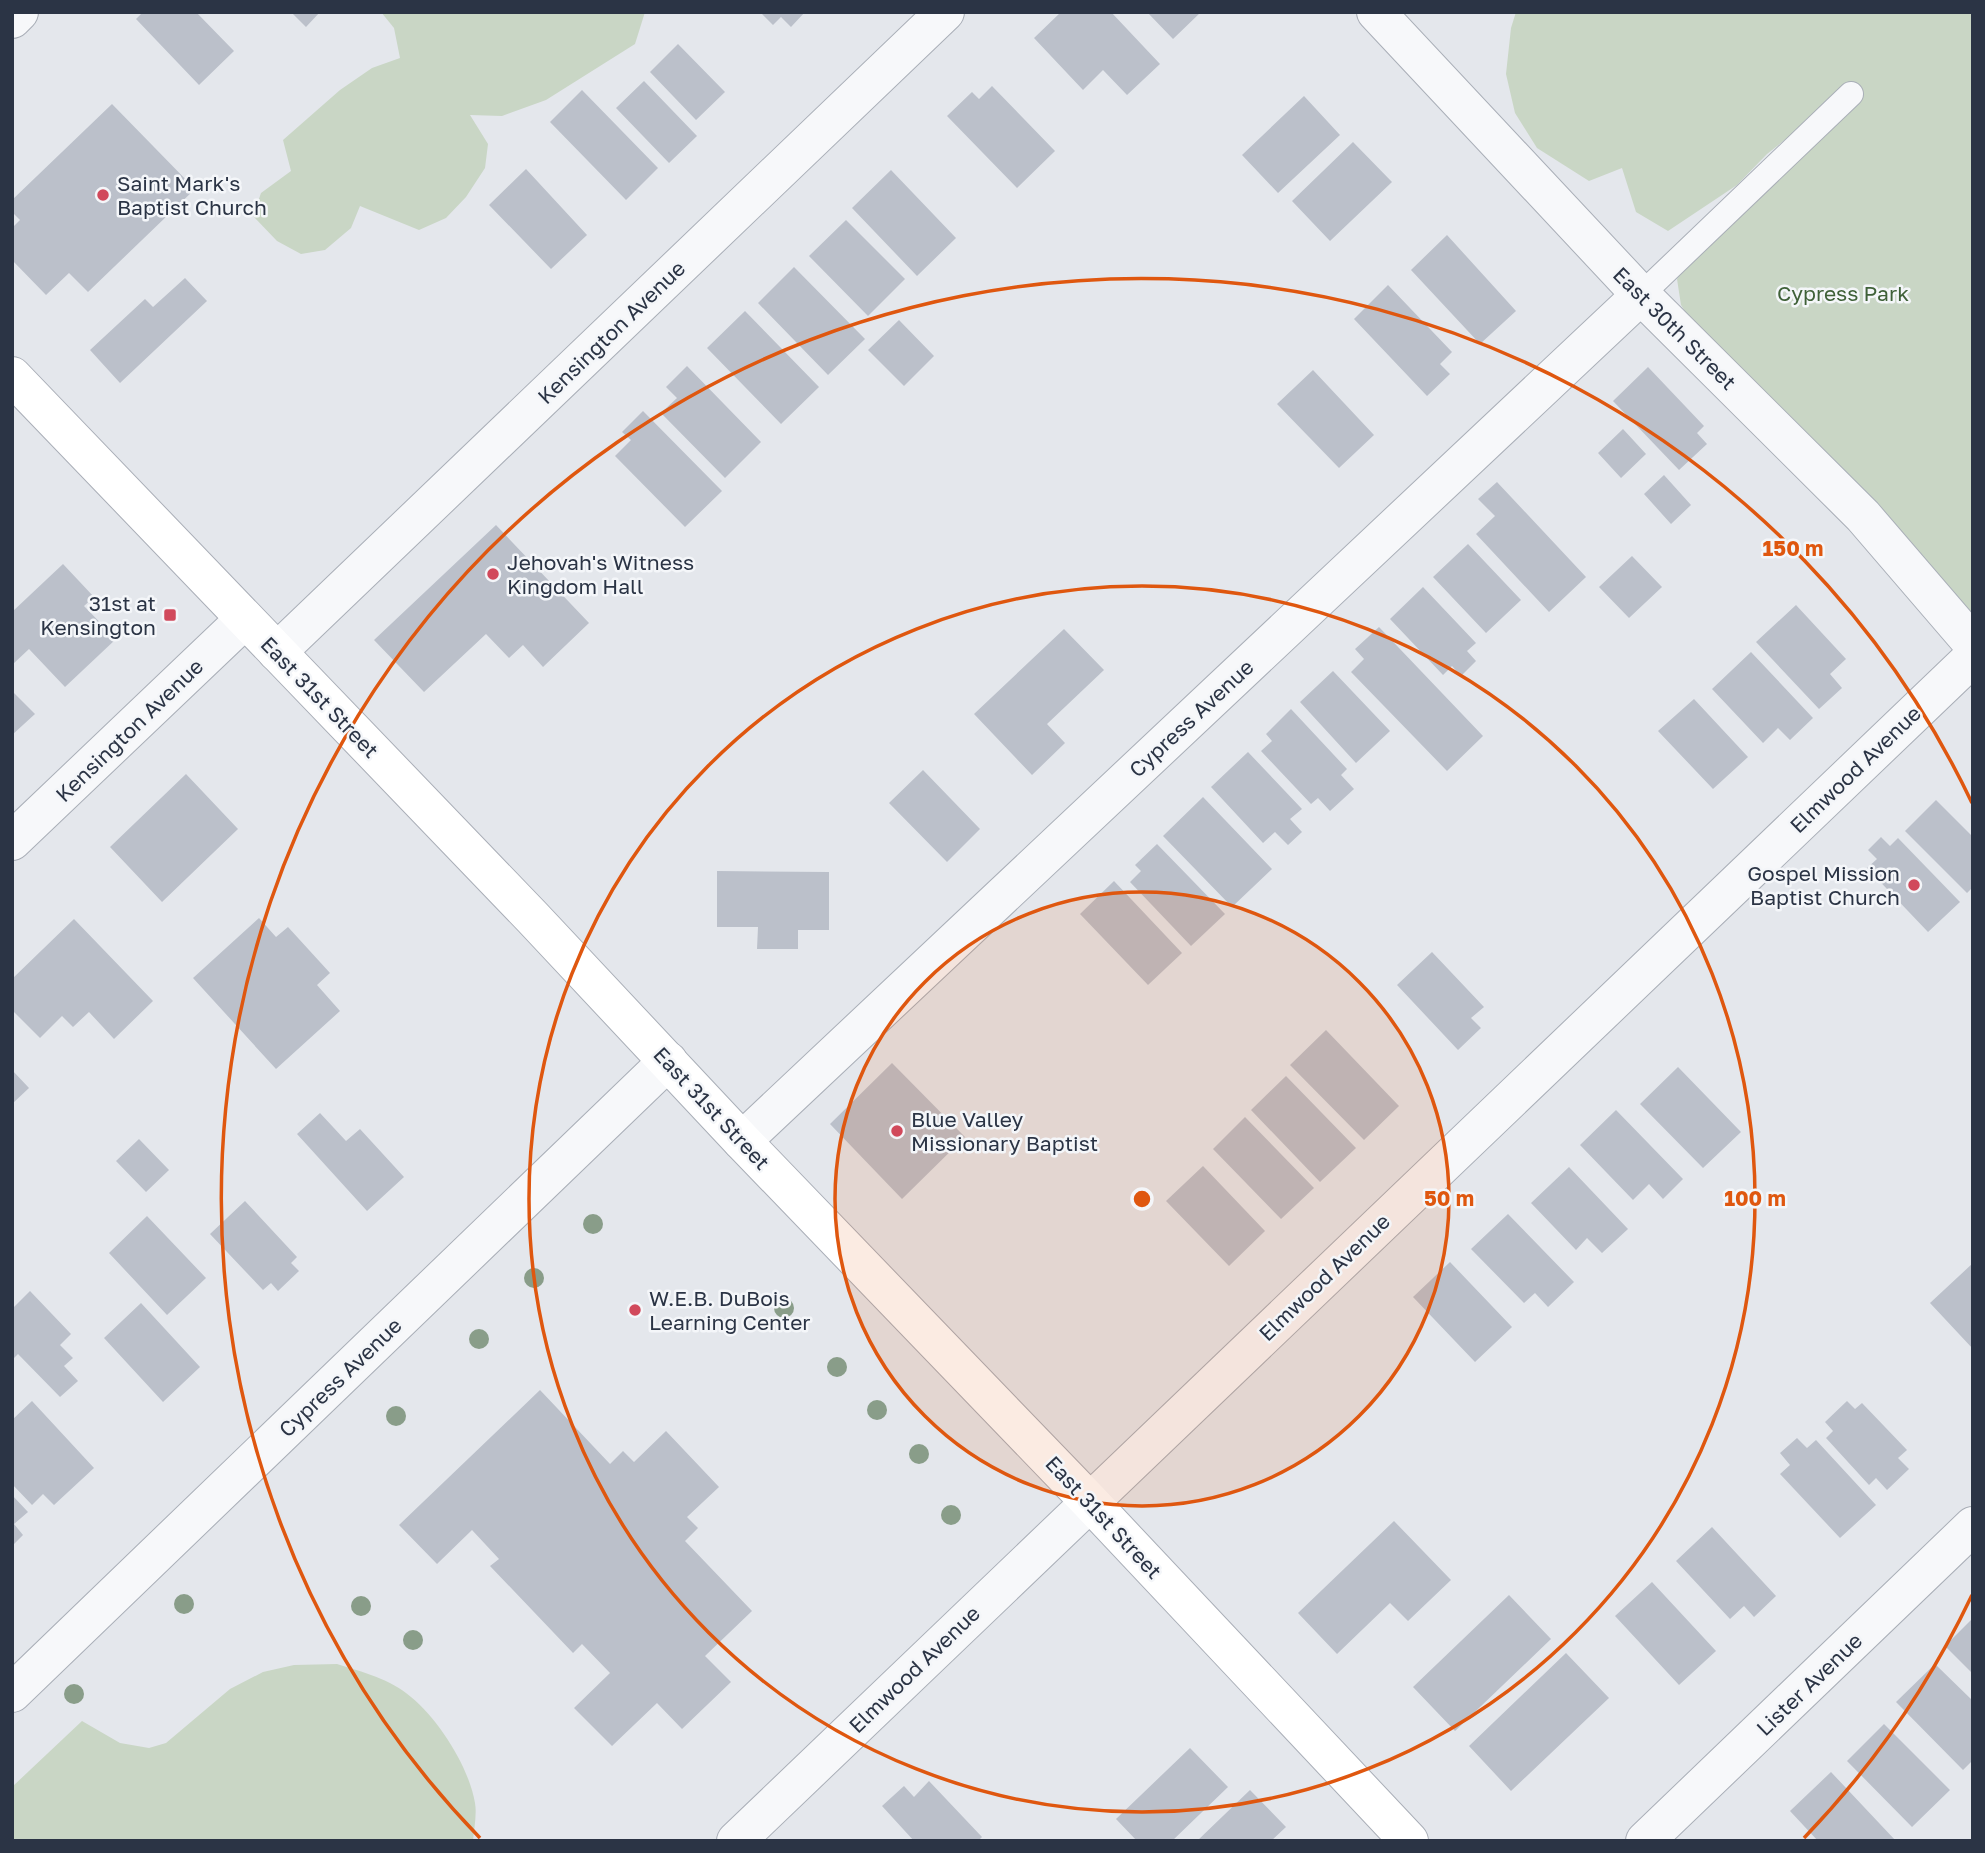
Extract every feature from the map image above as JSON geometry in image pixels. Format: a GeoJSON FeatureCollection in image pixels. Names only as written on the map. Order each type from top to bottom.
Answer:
{"type":"FeatureCollection","features":[{"type":"Feature","properties":{"kind":"main road","name":"East 31st Street"},"geometry":{"type":"LineString","coordinates":[[12,376],[1089,1501],[1409,1841]]}},
{"type":"Feature","properties":{"kind":"street"},"geometry":{"type":"LineString","coordinates":[[12,19],[19,12]]}},
{"type":"Feature","properties":{"kind":"street","name":"Kensington Avenue"},"geometry":{"type":"LineString","coordinates":[[277,652],[945,12]]}},
{"type":"Feature","properties":{"kind":"street","name":"East 30th Street"},"geometry":{"type":"LineString","coordinates":[[1376,12],[1641,295],[1863,516],[1973,644]]}},
{"type":"Feature","properties":{"kind":"street","name":"Cypress Avenue"},"geometry":{"type":"LineString","coordinates":[[742,1141],[1641,295]]}},
{"type":"Feature","properties":{"kind":"street","name":"Kensington Avenue"},"geometry":{"type":"LineString","coordinates":[[12,841],[245,619]]}},
{"type":"Feature","properties":{"kind":"street","name":"Elmwood Avenue"},"geometry":{"type":"LineString","coordinates":[[736,1841],[1973,657]]}},
{"type":"Feature","properties":{"kind":"street","name":"Cypress Avenue"},"geometry":{"type":"LineString","coordinates":[[12,1693],[667,1061]]}},
{"type":"Feature","properties":{"kind":"street","name":"Lister Avenue"},"geometry":{"type":"LineString","coordinates":[[1645,1841],[1973,1526]]}},
{"type":"Feature","properties":{"kind":"lane"},"geometry":{"type":"LineString","coordinates":[[1641,295],[1851,94]]}},
{"type":"Feature","properties":{"kind":"green space"},"geometry":{"type":"Polygon","coordinates":[[[381,12],[645,12],[635,44],[546,100],[502,116],[470,115],[488,144],[485,168],[466,197],[446,218],[419,230],[360,206],[351,228],[325,250],[301,254],[277,241],[253,216],[261,193],[291,171],[283,140],[340,90],[372,68],[400,58],[394,28],[381,12]]]}},
{"type":"Feature","properties":{"kind":"green space","name":"Cypress Park"},"geometry":{"type":"Polygon","coordinates":[[[1516,12],[1973,12],[1973,620],[1698,332],[1681,305],[1677,279],[1685,267],[1815,116],[1767,154],[1737,185],[1668,231],[1636,212],[1622,168],[1589,181],[1537,148],[1515,113],[1506,74],[1511,28],[1516,12]]]}},
{"type":"Feature","properties":{"kind":"green space"},"geometry":{"type":"Polygon","coordinates":[[[337,1664],[395,1685],[422,1707],[442,1731],[472,1789],[476,1812],[473,1841],[12,1841],[12,1787],[82,1721],[120,1743],[149,1748],[166,1743],[230,1689],[263,1672],[294,1665],[337,1664]]]}},
{"type":"Feature","properties":{"kind":"building"},"geometry":{"type":"Polygon","coordinates":[[[143,12],[196,12],[234,51],[199,85],[136,19],[143,12]]]}},
{"type":"Feature","properties":{"kind":"building"},"geometry":{"type":"Polygon","coordinates":[[[291,12],[320,12],[306,27],[291,12]]]}},
{"type":"Feature","properties":{"kind":"building"},"geometry":{"type":"Polygon","coordinates":[[[760,12],[805,12],[791,27],[781,17],[773,25],[760,12]]]}},
{"type":"Feature","properties":{"kind":"building"},"geometry":{"type":"Polygon","coordinates":[[[1061,12],[1111,12],[1160,64],[1127,95],[1103,70],[1083,90],[1034,38],[1061,12]]]}},
{"type":"Feature","properties":{"kind":"building"},"geometry":{"type":"Polygon","coordinates":[[[1147,12],[1201,12],[1173,39],[1147,12]]]}},
{"type":"Feature","properties":{"kind":"building"},"geometry":{"type":"Polygon","coordinates":[[[678,44],[725,92],[696,120],[650,72],[678,44]]]}},
{"type":"Feature","properties":{"kind":"building"},"geometry":{"type":"Polygon","coordinates":[[[644,81],[697,136],[669,163],[616,108],[644,81]]]}},
{"type":"Feature","properties":{"kind":"building"},"geometry":{"type":"Polygon","coordinates":[[[992,86],[1055,151],[1017,188],[947,116],[972,92],[979,99],[992,86]]]}},
{"type":"Feature","properties":{"kind":"building"},"geometry":{"type":"Polygon","coordinates":[[[582,90],[658,168],[626,200],[550,122],[582,90]]]}},
{"type":"Feature","properties":{"kind":"building"},"geometry":{"type":"Polygon","coordinates":[[[1304,96],[1340,135],[1278,193],[1242,155],[1304,96]]]}},
{"type":"Feature","properties":{"kind":"building","name":"Saint Mark's Baptist Church"},"geometry":{"type":"Polygon","coordinates":[[[112,104],[195,189],[88,292],[69,273],[46,295],[12,260],[12,228],[20,220],[12,212],[12,200],[112,104]]]}},
{"type":"Feature","properties":{"kind":"building"},"geometry":{"type":"Polygon","coordinates":[[[1353,142],[1392,182],[1330,241],[1292,201],[1353,142]]]}},
{"type":"Feature","properties":{"kind":"building"},"geometry":{"type":"Polygon","coordinates":[[[526,169],[587,235],[551,269],[489,205],[526,169]]]}},
{"type":"Feature","properties":{"kind":"building"},"geometry":{"type":"Polygon","coordinates":[[[891,170],[956,238],[917,276],[852,208],[891,170]]]}},
{"type":"Feature","properties":{"kind":"building"},"geometry":{"type":"Polygon","coordinates":[[[846,220],[905,279],[868,316],[809,256],[846,220]]]}},
{"type":"Feature","properties":{"kind":"building"},"geometry":{"type":"Polygon","coordinates":[[[1447,235],[1516,311],[1480,344],[1411,270],[1447,235]]]}},
{"type":"Feature","properties":{"kind":"building"},"geometry":{"type":"Polygon","coordinates":[[[794,267],[865,339],[828,375],[758,303],[794,267]]]}},
{"type":"Feature","properties":{"kind":"building"},"geometry":{"type":"Polygon","coordinates":[[[185,278],[207,301],[120,383],[90,350],[145,299],[153,307],[185,278]]]}},
{"type":"Feature","properties":{"kind":"building"},"geometry":{"type":"Polygon","coordinates":[[[1388,285],[1452,352],[1440,364],[1450,374],[1427,396],[1354,319],[1388,285]]]}},
{"type":"Feature","properties":{"kind":"building"},"geometry":{"type":"Polygon","coordinates":[[[745,311],[819,387],[781,424],[707,348],[745,311]]]}},
{"type":"Feature","properties":{"kind":"building"},"geometry":{"type":"Polygon","coordinates":[[[899,320],[934,356],[904,386],[868,350],[899,320]]]}},
{"type":"Feature","properties":{"kind":"building"},"geometry":{"type":"Polygon","coordinates":[[[687,366],[761,442],[725,478],[661,413],[677,398],[666,387],[687,366]]]}},
{"type":"Feature","properties":{"kind":"building"},"geometry":{"type":"Polygon","coordinates":[[[1648,367],[1704,426],[1697,433],[1707,444],[1679,470],[1613,401],[1648,367]]]}},
{"type":"Feature","properties":{"kind":"building"},"geometry":{"type":"Polygon","coordinates":[[[1313,370],[1374,435],[1339,468],[1277,404],[1313,370]]]}},
{"type":"Feature","properties":{"kind":"building"},"geometry":{"type":"Polygon","coordinates":[[[643,411],[722,491],[685,527],[615,456],[631,440],[622,432],[643,411]]]}},
{"type":"Feature","properties":{"kind":"building"},"geometry":{"type":"Polygon","coordinates":[[[1623,429],[1646,454],[1621,478],[1598,453],[1623,429]]]}},
{"type":"Feature","properties":{"kind":"building"},"geometry":{"type":"Polygon","coordinates":[[[1664,475],[1691,505],[1671,524],[1644,494],[1664,475]]]}},
{"type":"Feature","properties":{"kind":"building"},"geometry":{"type":"Polygon","coordinates":[[[1497,482],[1586,577],[1549,612],[1476,534],[1495,516],[1478,499],[1497,482]]]}},
{"type":"Feature","properties":{"kind":"building","name":"Jehovah's Witness Kingdom Hall"},"geometry":{"type":"Polygon","coordinates":[[[496,525],[589,623],[543,667],[523,645],[509,658],[486,634],[424,692],[374,640],[496,525]]]}},
{"type":"Feature","properties":{"kind":"building"},"geometry":{"type":"Polygon","coordinates":[[[1468,544],[1521,600],[1486,633],[1433,577],[1468,544]]]}},
{"type":"Feature","properties":{"kind":"building"},"geometry":{"type":"Polygon","coordinates":[[[1632,556],[1662,587],[1629,618],[1599,587],[1632,556]]]}},
{"type":"Feature","properties":{"kind":"building"},"geometry":{"type":"Polygon","coordinates":[[[63,564],[94,597],[84,606],[116,639],[65,687],[29,649],[12,665],[12,612],[63,564]]]}},
{"type":"Feature","properties":{"kind":"building"},"geometry":{"type":"Polygon","coordinates":[[[1423,587],[1476,643],[1467,651],[1476,661],[1461,676],[1452,666],[1443,675],[1390,619],[1423,587]]]}},
{"type":"Feature","properties":{"kind":"building"},"geometry":{"type":"Polygon","coordinates":[[[1796,605],[1846,659],[1830,674],[1842,688],[1819,709],[1756,642],[1796,605]]]}},
{"type":"Feature","properties":{"kind":"building"},"geometry":{"type":"Polygon","coordinates":[[[1379,627],[1483,736],[1447,771],[1351,672],[1364,659],[1355,649],[1379,627]]]}},
{"type":"Feature","properties":{"kind":"building"},"geometry":{"type":"Polygon","coordinates":[[[1064,629],[1104,670],[1047,724],[1065,743],[1032,775],[974,714],[1064,629]]]}},
{"type":"Feature","properties":{"kind":"building"},"geometry":{"type":"Polygon","coordinates":[[[1751,652],[1813,718],[1790,740],[1778,728],[1763,743],[1712,689],[1751,652]]]}},
{"type":"Feature","properties":{"kind":"building"},"geometry":{"type":"Polygon","coordinates":[[[1333,671],[1390,731],[1356,763],[1300,702],[1333,671]]]}},
{"type":"Feature","properties":{"kind":"building"},"geometry":{"type":"Polygon","coordinates":[[[12,691],[35,714],[12,735],[12,691]]]}},
{"type":"Feature","properties":{"kind":"building"},"geometry":{"type":"Polygon","coordinates":[[[1694,699],[1748,757],[1713,789],[1658,731],[1694,699]]]}},
{"type":"Feature","properties":{"kind":"building"},"geometry":{"type":"Polygon","coordinates":[[[1291,709],[1347,769],[1341,775],[1354,789],[1330,811],[1318,798],[1311,804],[1261,751],[1272,741],[1266,734],[1291,709]]]}},
{"type":"Feature","properties":{"kind":"building"},"geometry":{"type":"Polygon","coordinates":[[[1248,752],[1302,809],[1290,819],[1302,832],[1288,845],[1275,832],[1263,843],[1211,787],[1248,752]]]}},
{"type":"Feature","properties":{"kind":"building"},"geometry":{"type":"Polygon","coordinates":[[[923,770],[980,829],[947,862],[889,803],[923,770]]]}},
{"type":"Feature","properties":{"kind":"building"},"geometry":{"type":"Polygon","coordinates":[[[186,774],[238,829],[162,902],[110,847],[186,774]]]}},
{"type":"Feature","properties":{"kind":"building"},"geometry":{"type":"Polygon","coordinates":[[[1203,797],[1272,869],[1232,907],[1163,836],[1203,797]]]}},
{"type":"Feature","properties":{"kind":"building"},"geometry":{"type":"Polygon","coordinates":[[[1936,800],[1973,837],[1973,887],[1967,893],[1905,831],[1936,800]]]}},
{"type":"Feature","properties":{"kind":"building","name":"Gospel Mission Baptist Church"},"geometry":{"type":"Polygon","coordinates":[[[1881,837],[1890,846],[1898,838],[1960,902],[1928,932],[1867,868],[1877,859],[1868,850],[1881,837]]]}},
{"type":"Feature","properties":{"kind":"building"},"geometry":{"type":"Polygon","coordinates":[[[1157,844],[1225,914],[1191,946],[1130,882],[1141,871],[1135,865],[1157,844]]]}},
{"type":"Feature","properties":{"kind":"building"},"geometry":{"type":"Polygon","coordinates":[[[717,871],[829,872],[829,930],[798,930],[798,949],[757,949],[758,927],[717,927],[717,871]]]}},
{"type":"Feature","properties":{"kind":"building"},"geometry":{"type":"Polygon","coordinates":[[[1114,881],[1182,953],[1148,985],[1080,914],[1114,881]]]}},
{"type":"Feature","properties":{"kind":"building"},"geometry":{"type":"Polygon","coordinates":[[[259,918],[276,937],[288,927],[330,973],[317,985],[340,1011],[276,1069],[193,978],[259,918]]]}},
{"type":"Feature","properties":{"kind":"building"},"geometry":{"type":"Polygon","coordinates":[[[74,919],[153,1001],[114,1039],[89,1012],[73,1027],[62,1016],[40,1038],[12,1010],[12,979],[74,919]]]}},
{"type":"Feature","properties":{"kind":"building"},"geometry":{"type":"Polygon","coordinates":[[[1432,952],[1484,1007],[1471,1018],[1481,1028],[1458,1050],[1397,985],[1432,952]]]}},
{"type":"Feature","properties":{"kind":"building"},"geometry":{"type":"Polygon","coordinates":[[[1326,1030],[1399,1106],[1364,1140],[1290,1065],[1326,1030]]]}},
{"type":"Feature","properties":{"kind":"building","name":"Blue Valley Missionary Baptist"},"geometry":{"type":"Polygon","coordinates":[[[892,1063],[965,1137],[902,1199],[830,1124],[892,1063]]]}},
{"type":"Feature","properties":{"kind":"building"},"geometry":{"type":"Polygon","coordinates":[[[1678,1067],[1741,1132],[1703,1168],[1640,1104],[1678,1067]]]}},
{"type":"Feature","properties":{"kind":"building"},"geometry":{"type":"Polygon","coordinates":[[[12,1070],[29,1088],[12,1104],[12,1070]]]}},
{"type":"Feature","properties":{"kind":"building"},"geometry":{"type":"Polygon","coordinates":[[[1286,1076],[1356,1148],[1320,1182],[1251,1110],[1286,1076]]]}},
{"type":"Feature","properties":{"kind":"building"},"geometry":{"type":"Polygon","coordinates":[[[1616,1110],[1683,1179],[1663,1199],[1649,1184],[1633,1200],[1580,1145],[1616,1110]]]}},
{"type":"Feature","properties":{"kind":"building"},"geometry":{"type":"Polygon","coordinates":[[[320,1113],[346,1141],[360,1129],[404,1177],[367,1211],[297,1134],[320,1113]]]}},
{"type":"Feature","properties":{"kind":"building"},"geometry":{"type":"Polygon","coordinates":[[[1245,1117],[1314,1188],[1281,1219],[1213,1149],[1245,1117]]]}},
{"type":"Feature","properties":{"kind":"building"},"geometry":{"type":"Polygon","coordinates":[[[139,1139],[169,1170],[146,1192],[116,1161],[139,1139]]]}},
{"type":"Feature","properties":{"kind":"building"},"geometry":{"type":"Polygon","coordinates":[[[1203,1166],[1265,1231],[1229,1266],[1166,1201],[1203,1166]]]}},
{"type":"Feature","properties":{"kind":"building"},"geometry":{"type":"Polygon","coordinates":[[[1569,1167],[1628,1229],[1602,1253],[1587,1238],[1576,1250],[1531,1203],[1569,1167]]]}},
{"type":"Feature","properties":{"kind":"building"},"geometry":{"type":"Polygon","coordinates":[[[245,1201],[297,1257],[291,1263],[299,1271],[278,1291],[271,1283],[263,1290],[210,1234],[245,1201]]]}},
{"type":"Feature","properties":{"kind":"building"},"geometry":{"type":"Polygon","coordinates":[[[1508,1214],[1574,1282],[1548,1307],[1535,1293],[1524,1303],[1471,1249],[1508,1214]]]}},
{"type":"Feature","properties":{"kind":"building"},"geometry":{"type":"Polygon","coordinates":[[[147,1216],[206,1278],[167,1315],[109,1253],[147,1216]]]}},
{"type":"Feature","properties":{"kind":"building"},"geometry":{"type":"Polygon","coordinates":[[[1450,1262],[1512,1327],[1475,1362],[1413,1297],[1450,1262]]]}},
{"type":"Feature","properties":{"kind":"building"},"geometry":{"type":"Polygon","coordinates":[[[1973,1263],[1973,1349],[1930,1303],[1973,1263]]]}},
{"type":"Feature","properties":{"kind":"building"},"geometry":{"type":"Polygon","coordinates":[[[30,1291],[71,1334],[60,1345],[73,1358],[64,1366],[78,1381],[60,1397],[18,1354],[12,1360],[12,1309],[30,1291]]]}},
{"type":"Feature","properties":{"kind":"building"},"geometry":{"type":"Polygon","coordinates":[[[141,1303],[200,1367],[163,1402],[104,1338],[141,1303]]]}},
{"type":"Feature","properties":{"kind":"building"},"geometry":{"type":"Polygon","coordinates":[[[540,1390],[610,1464],[623,1451],[634,1462],[666,1431],[719,1487],[687,1517],[698,1528],[685,1541],[752,1611],[705,1656],[731,1682],[682,1729],[657,1703],[612,1746],[574,1708],[610,1673],[582,1644],[573,1653],[490,1566],[499,1559],[472,1530],[437,1564],[399,1525],[540,1390]]]}},
{"type":"Feature","properties":{"kind":"building"},"geometry":{"type":"Polygon","coordinates":[[[32,1401],[94,1468],[54,1505],[43,1494],[32,1505],[12,1484],[12,1420],[32,1401]]]}},
{"type":"Feature","properties":{"kind":"building"},"geometry":{"type":"Polygon","coordinates":[[[1847,1401],[1855,1409],[1862,1403],[1907,1450],[1898,1458],[1909,1469],[1887,1490],[1876,1478],[1869,1485],[1826,1438],[1833,1431],[1825,1422],[1847,1401]]]}},
{"type":"Feature","properties":{"kind":"building"},"geometry":{"type":"Polygon","coordinates":[[[1797,1438],[1807,1448],[1816,1440],[1876,1505],[1840,1538],[1780,1474],[1790,1465],[1780,1453],[1797,1438]]]}},
{"type":"Feature","properties":{"kind":"building"},"geometry":{"type":"Polygon","coordinates":[[[12,1495],[28,1512],[14,1524],[23,1535],[12,1546],[12,1495]]]}},
{"type":"Feature","properties":{"kind":"building"},"geometry":{"type":"Polygon","coordinates":[[[1394,1521],[1451,1580],[1408,1621],[1390,1603],[1337,1654],[1298,1613],[1394,1521]]]}},
{"type":"Feature","properties":{"kind":"building"},"geometry":{"type":"Polygon","coordinates":[[[1712,1527],[1776,1596],[1754,1617],[1744,1606],[1730,1619],[1676,1561],[1712,1527]]]}},
{"type":"Feature","properties":{"kind":"building"},"geometry":{"type":"Polygon","coordinates":[[[1652,1582],[1716,1651],[1679,1685],[1615,1616],[1652,1582]]]}},
{"type":"Feature","properties":{"kind":"building"},"geometry":{"type":"Polygon","coordinates":[[[1509,1595],[1551,1639],[1455,1731],[1413,1687],[1509,1595]]]}},
{"type":"Feature","properties":{"kind":"building"},"geometry":{"type":"Polygon","coordinates":[[[1973,1618],[1973,1674],[1945,1646],[1973,1618]]]}},
{"type":"Feature","properties":{"kind":"building"},"geometry":{"type":"Polygon","coordinates":[[[1566,1653],[1609,1698],[1511,1791],[1469,1746],[1566,1653]]]}},
{"type":"Feature","properties":{"kind":"building"},"geometry":{"type":"Polygon","coordinates":[[[1935,1664],[1973,1701],[1973,1760],[1963,1770],[1896,1702],[1935,1664]]]}},
{"type":"Feature","properties":{"kind":"building"},"geometry":{"type":"Polygon","coordinates":[[[1884,1724],[1950,1790],[1912,1827],[1847,1761],[1884,1724]]]}},
{"type":"Feature","properties":{"kind":"building"},"geometry":{"type":"Polygon","coordinates":[[[1190,1748],[1228,1787],[1172,1841],[1137,1841],[1116,1819],[1190,1748]]]}},
{"type":"Feature","properties":{"kind":"building"},"geometry":{"type":"Polygon","coordinates":[[[1831,1772],[1896,1841],[1818,1841],[1790,1811],[1831,1772]]]}},
{"type":"Feature","properties":{"kind":"building"},"geometry":{"type":"Polygon","coordinates":[[[929,1781],[982,1837],[978,1841],[914,1841],[882,1806],[904,1786],[914,1797],[929,1781]]]}},
{"type":"Feature","properties":{"kind":"building"},"geometry":{"type":"Polygon","coordinates":[[[1250,1790],[1286,1827],[1271,1841],[1197,1841],[1250,1790]]]}},
{"type":"Feature","properties":{"kind":"place","name":"Saint Mark's Baptist Church"},"geometry":{"type":"Point","coordinates":[103,195]}},
{"type":"Feature","properties":{"kind":"place","name":"Jehovah's Witness Kingdom Hall"},"geometry":{"type":"Point","coordinates":[493,574]}},
{"type":"Feature","properties":{"kind":"place","name":"31st at Kensington"},"geometry":{"type":"Point","coordinates":[170,615]}},
{"type":"Feature","properties":{"kind":"place","name":"Gospel Mission Baptist Church"},"geometry":{"type":"Point","coordinates":[1914,885]}},
{"type":"Feature","properties":{"kind":"place","name":"Blue Valley Missionary Baptist"},"geometry":{"type":"Point","coordinates":[897,1131]}},
{"type":"Feature","properties":{"kind":"place","name":"W.E.B. DuBois Learning Center"},"geometry":{"type":"Point","coordinates":[635,1310]}}]}
